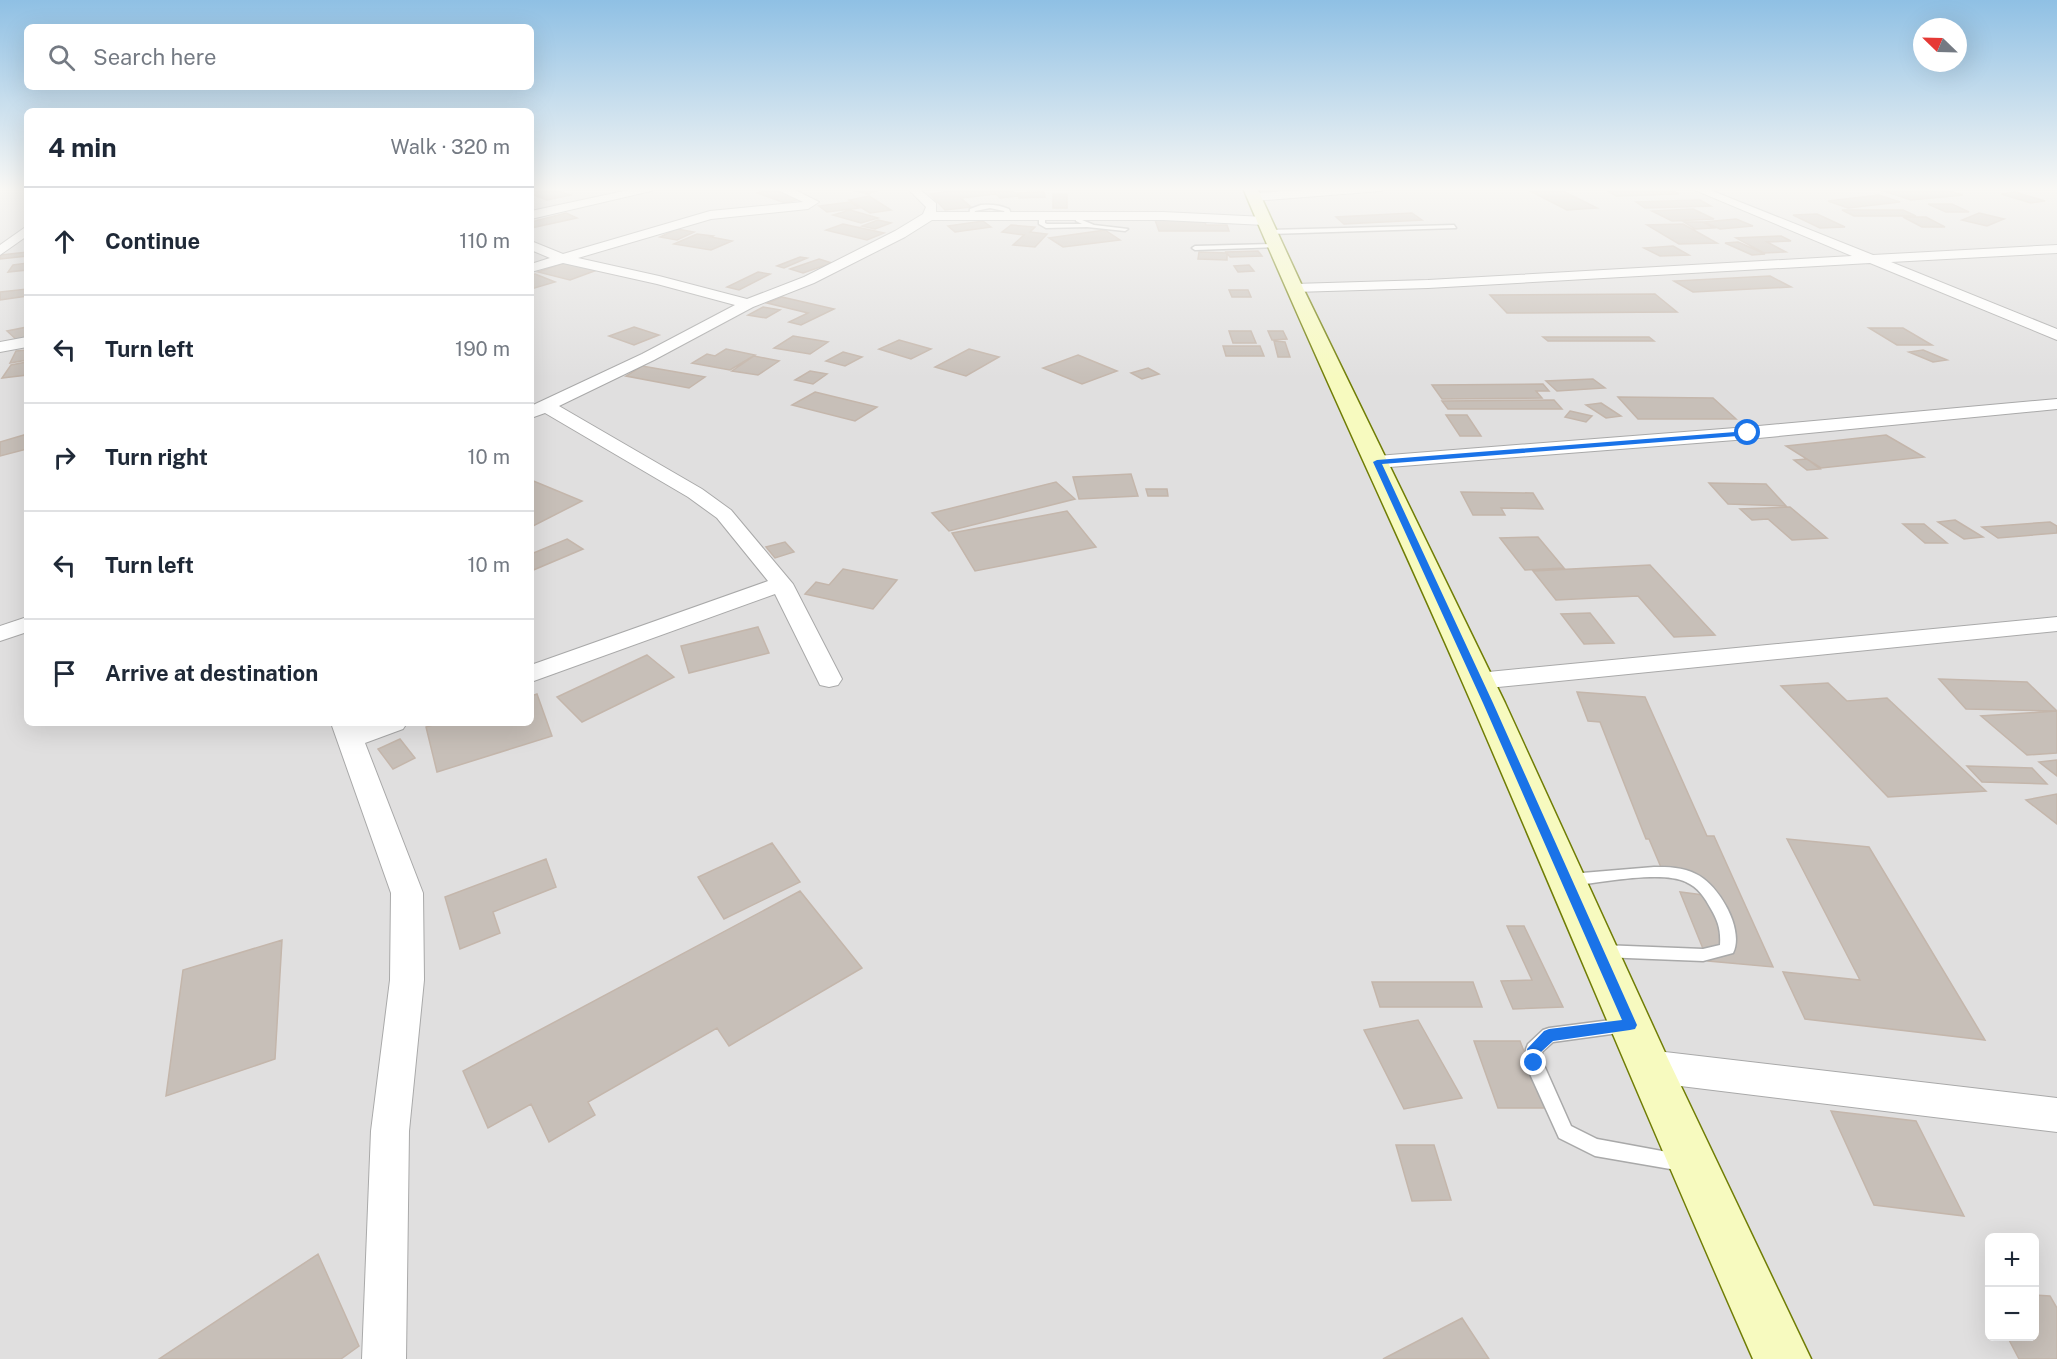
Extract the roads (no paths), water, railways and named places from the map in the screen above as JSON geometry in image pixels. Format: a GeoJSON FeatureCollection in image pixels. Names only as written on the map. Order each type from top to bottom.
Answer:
{"type":"FeatureCollection","features":[{"type":"Feature","properties":{"kind":"main road"},"geometry":{"type":"LineString","coordinates":[[1278,251],[1478,681],[1648,1066],[1782,1359]]}},
{"type":"Feature","properties":{"kind":"street"},"geometry":{"type":"LineString","coordinates":[[546,251],[563,259],[659,280],[748,304]]}},
{"type":"Feature","properties":{"kind":"street"},"geometry":{"type":"LineString","coordinates":[[534,267],[588,251]]}},
{"type":"Feature","properties":{"kind":"street"},"geometry":{"type":"LineString","coordinates":[[538,410],[748,304],[809,280],[866,251]]}},
{"type":"Feature","properties":{"kind":"street"},"geometry":{"type":"LineString","coordinates":[[1848,251],[2057,335]]}},
{"type":"Feature","properties":{"kind":"street"},"geometry":{"type":"LineString","coordinates":[[1294,288],[1428,284],[2015,251]]}},
{"type":"Feature","properties":{"kind":"street"},"geometry":{"type":"LineString","coordinates":[[0,347],[24,343]]}},
{"type":"Feature","properties":{"kind":"street"},"geometry":{"type":"LineString","coordinates":[[1377,462],[1748,433],[2057,404]]}},
{"type":"Feature","properties":{"kind":"street"},"geometry":{"type":"LineString","coordinates":[[538,410],[695,493],[724,514],[782,584],[829,679]]}},
{"type":"Feature","properties":{"kind":"street"},"geometry":{"type":"LineString","coordinates":[[534,673],[782,584]]}},
{"type":"Feature","properties":{"kind":"street"},"geometry":{"type":"LineString","coordinates":[[1478,681],[2057,624]]}},
{"type":"Feature","properties":{"kind":"street"},"geometry":{"type":"LineString","coordinates":[[0,634],[24,625]]}},
{"type":"Feature","properties":{"kind":"street"},"geometry":{"type":"LineString","coordinates":[[376,726],[347,731],[407,893],[407,980],[390,1131],[384,1359]]}},
{"type":"Feature","properties":{"kind":"street"},"geometry":{"type":"LineString","coordinates":[[1648,1066],[2057,1114]]}},
{"type":"Feature","properties":{"kind":"lane"},"geometry":{"type":"LineString","coordinates":[[1567,881],[1655,872],[1682,874],[1699,883],[1710,894],[1730,928],[1727,948],[1703,955],[1598,951]]}},
{"type":"Feature","properties":{"kind":"lane"},"geometry":{"type":"LineString","coordinates":[[1630,1025],[1549,1035],[1534,1049],[1534,1063],[1565,1131],[1594,1147],[1693,1164]]}}]}
